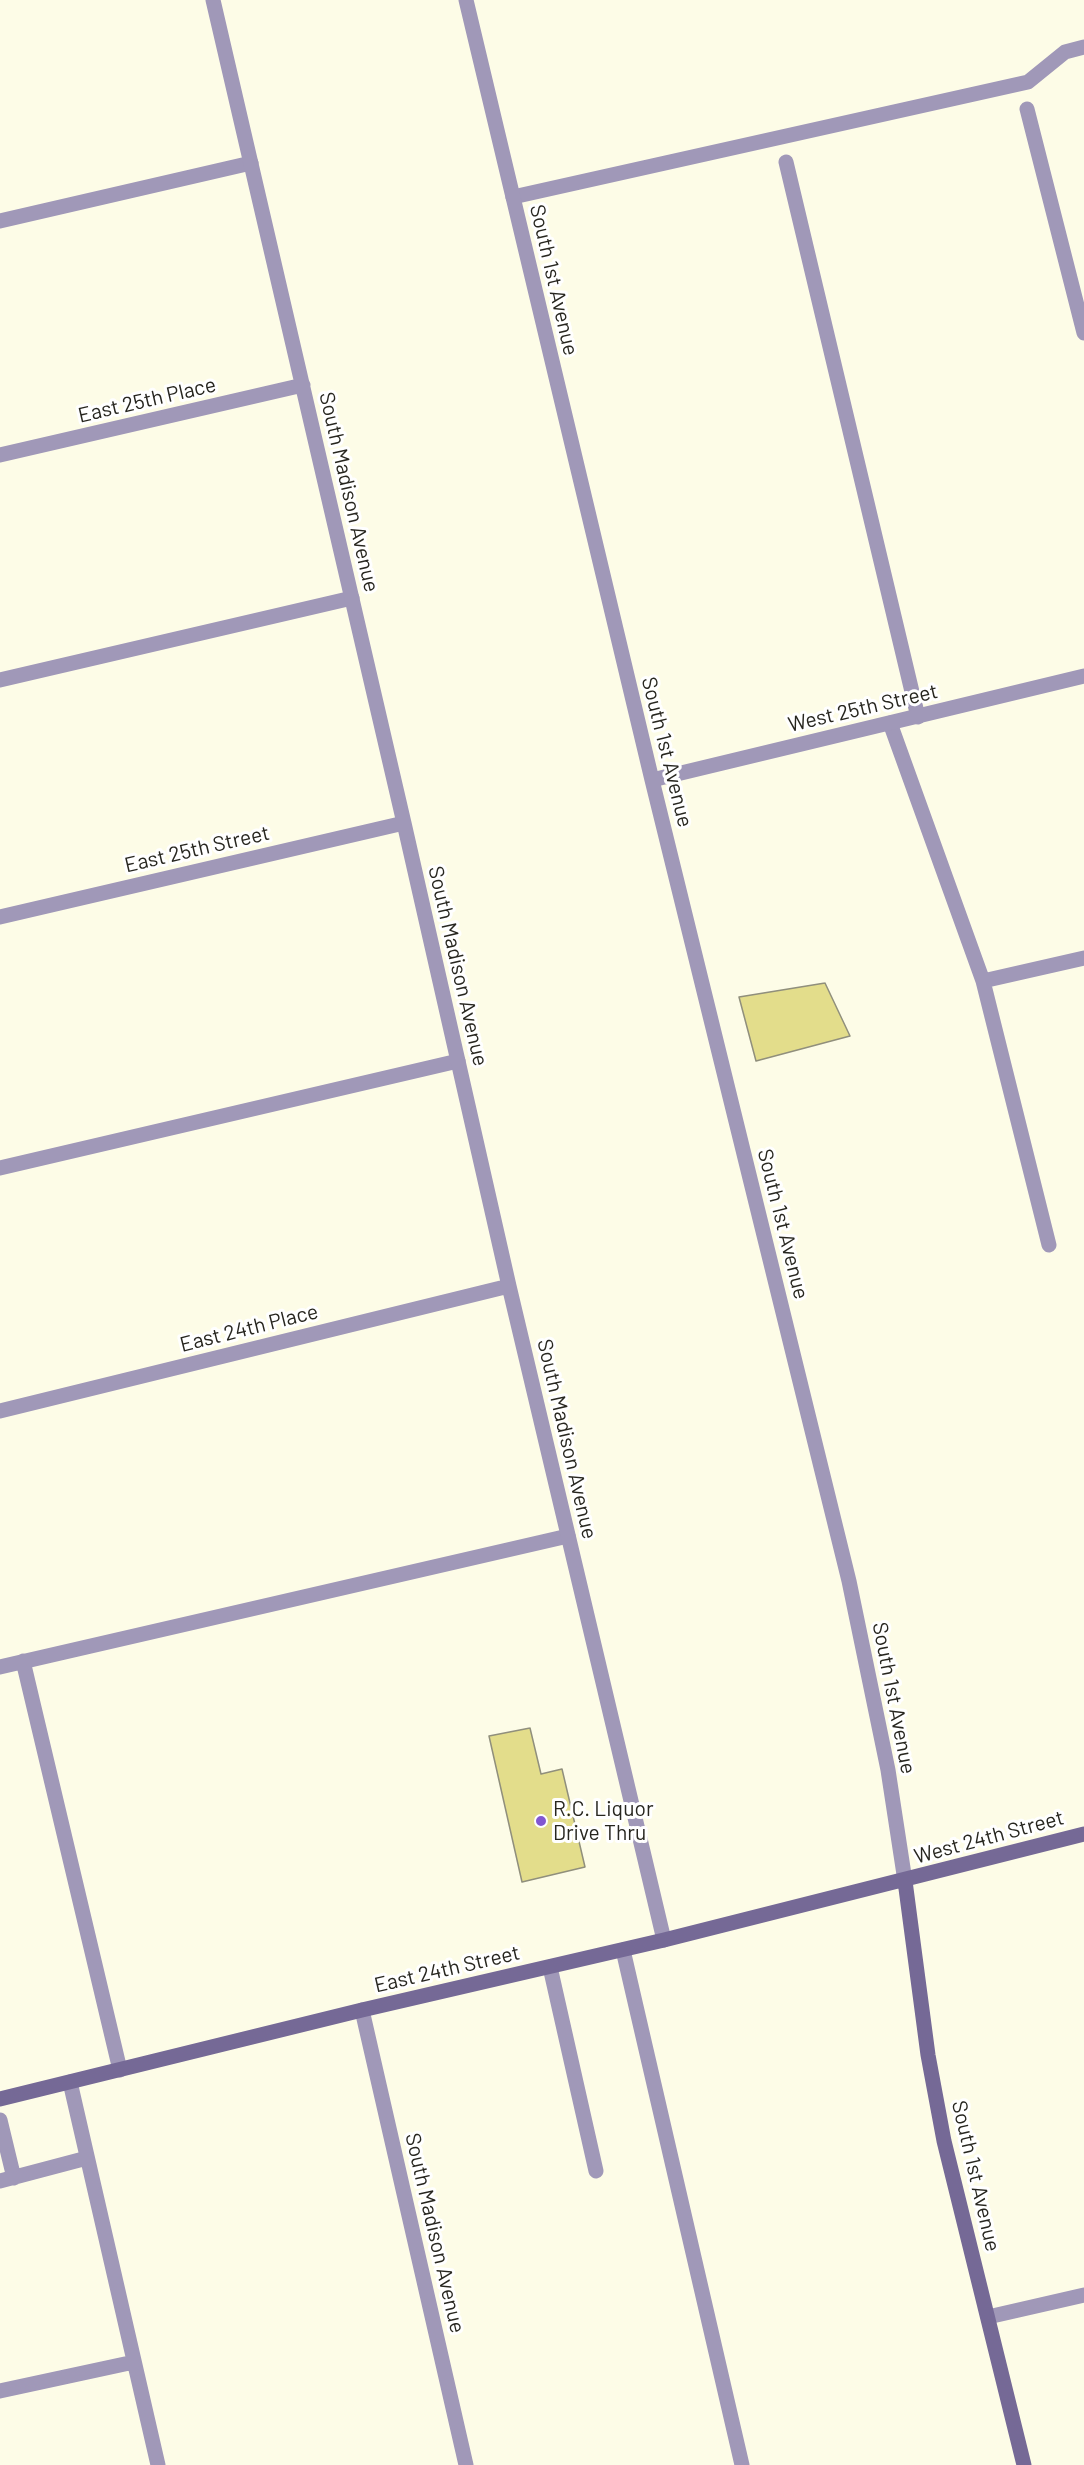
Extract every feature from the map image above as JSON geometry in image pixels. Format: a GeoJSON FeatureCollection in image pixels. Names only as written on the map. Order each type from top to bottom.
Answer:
{"type":"FeatureCollection","features":[{"type":"Feature","properties":{"kind":"main road","name":"West 24th Street"},"geometry":{"type":"LineString","coordinates":[[905,1881],[1084,1834]]}},
{"type":"Feature","properties":{"kind":"main road","name":"East 24th Street"},"geometry":{"type":"LineString","coordinates":[[0,2099],[905,1881]]}},
{"type":"Feature","properties":{"kind":"main road","name":"South 1st Avenue"},"geometry":{"type":"LineString","coordinates":[[905,1881],[928,2055],[944,2141],[1024,2465]]}},
{"type":"Feature","properties":{"kind":"street","name":"South Madison Avenue"},"geometry":{"type":"LineString","coordinates":[[213,0],[509,1286],[664,1940]]}},
{"type":"Feature","properties":{"kind":"street","name":"South 1st Avenue"},"geometry":{"type":"LineString","coordinates":[[466,0],[652,780],[849,1581],[888,1770],[905,1881]]}},
{"type":"Feature","properties":{"kind":"street"},"geometry":{"type":"LineString","coordinates":[[513,197],[1028,82],[1065,52],[1084,47]]}},
{"type":"Feature","properties":{"kind":"street"},"geometry":{"type":"LineString","coordinates":[[1027,109],[1084,333]]}},
{"type":"Feature","properties":{"kind":"street"},"geometry":{"type":"LineString","coordinates":[[786,162],[918,717]]}},
{"type":"Feature","properties":{"kind":"street"},"geometry":{"type":"LineString","coordinates":[[0,221],[251,163]]}},
{"type":"Feature","properties":{"kind":"street","name":"East 25th Place"},"geometry":{"type":"LineString","coordinates":[[0,455],[303,385]]}},
{"type":"Feature","properties":{"kind":"street"},"geometry":{"type":"LineString","coordinates":[[0,680],[352,598]]}},
{"type":"Feature","properties":{"kind":"street","name":"West 25th Street"},"geometry":{"type":"LineString","coordinates":[[652,780],[1084,676]]}},
{"type":"Feature","properties":{"kind":"street"},"geometry":{"type":"LineString","coordinates":[[890,723],[983,981],[1049,1245]]}},
{"type":"Feature","properties":{"kind":"street","name":"East 25th Street"},"geometry":{"type":"LineString","coordinates":[[0,917],[404,823]]}},
{"type":"Feature","properties":{"kind":"street"},"geometry":{"type":"LineString","coordinates":[[983,981],[1084,958]]}},
{"type":"Feature","properties":{"kind":"street"},"geometry":{"type":"LineString","coordinates":[[0,1168],[458,1061]]}},
{"type":"Feature","properties":{"kind":"street","name":"East 24th Place"},"geometry":{"type":"LineString","coordinates":[[0,1411],[509,1286]]}},
{"type":"Feature","properties":{"kind":"street"},"geometry":{"type":"LineString","coordinates":[[0,1667],[568,1536]]}},
{"type":"Feature","properties":{"kind":"street"},"geometry":{"type":"LineString","coordinates":[[23,1661],[120,2070]]}},
{"type":"Feature","properties":{"kind":"street"},"geometry":{"type":"LineString","coordinates":[[623,1950],[742,2465]]}},
{"type":"Feature","properties":{"kind":"street"},"geometry":{"type":"LineString","coordinates":[[550,1966],[596,2171]]}},
{"type":"Feature","properties":{"kind":"street","name":"South Madison Avenue"},"geometry":{"type":"LineString","coordinates":[[362,2010],[466,2465]]}},
{"type":"Feature","properties":{"kind":"street"},"geometry":{"type":"LineString","coordinates":[[70,2082],[158,2465]]}},
{"type":"Feature","properties":{"kind":"street"},"geometry":{"type":"LineString","coordinates":[[0,2120],[7,2180],[87,2158]]}},
{"type":"Feature","properties":{"kind":"street"},"geometry":{"type":"LineString","coordinates":[[988,2317],[1084,2295]]}},
{"type":"Feature","properties":{"kind":"street"},"geometry":{"type":"LineString","coordinates":[[0,2391],[134,2362]]}},
{"type":"Feature","properties":{"kind":"building"},"geometry":{"type":"Polygon","coordinates":[[[825,983],[850,1036],[756,1061],[739,997],[825,983]]]}},
{"type":"Feature","properties":{"kind":"building","name":"R.C. Liquor Drive Thru"},"geometry":{"type":"Polygon","coordinates":[[[530,1728],[541,1774],[562,1769],[585,1867],[522,1882],[489,1736],[530,1728]]]}},
{"type":"Feature","properties":{"kind":"place","name":"R.C. Liquor Drive Thru"},"geometry":{"type":"Point","coordinates":[541,1821]}}]}
